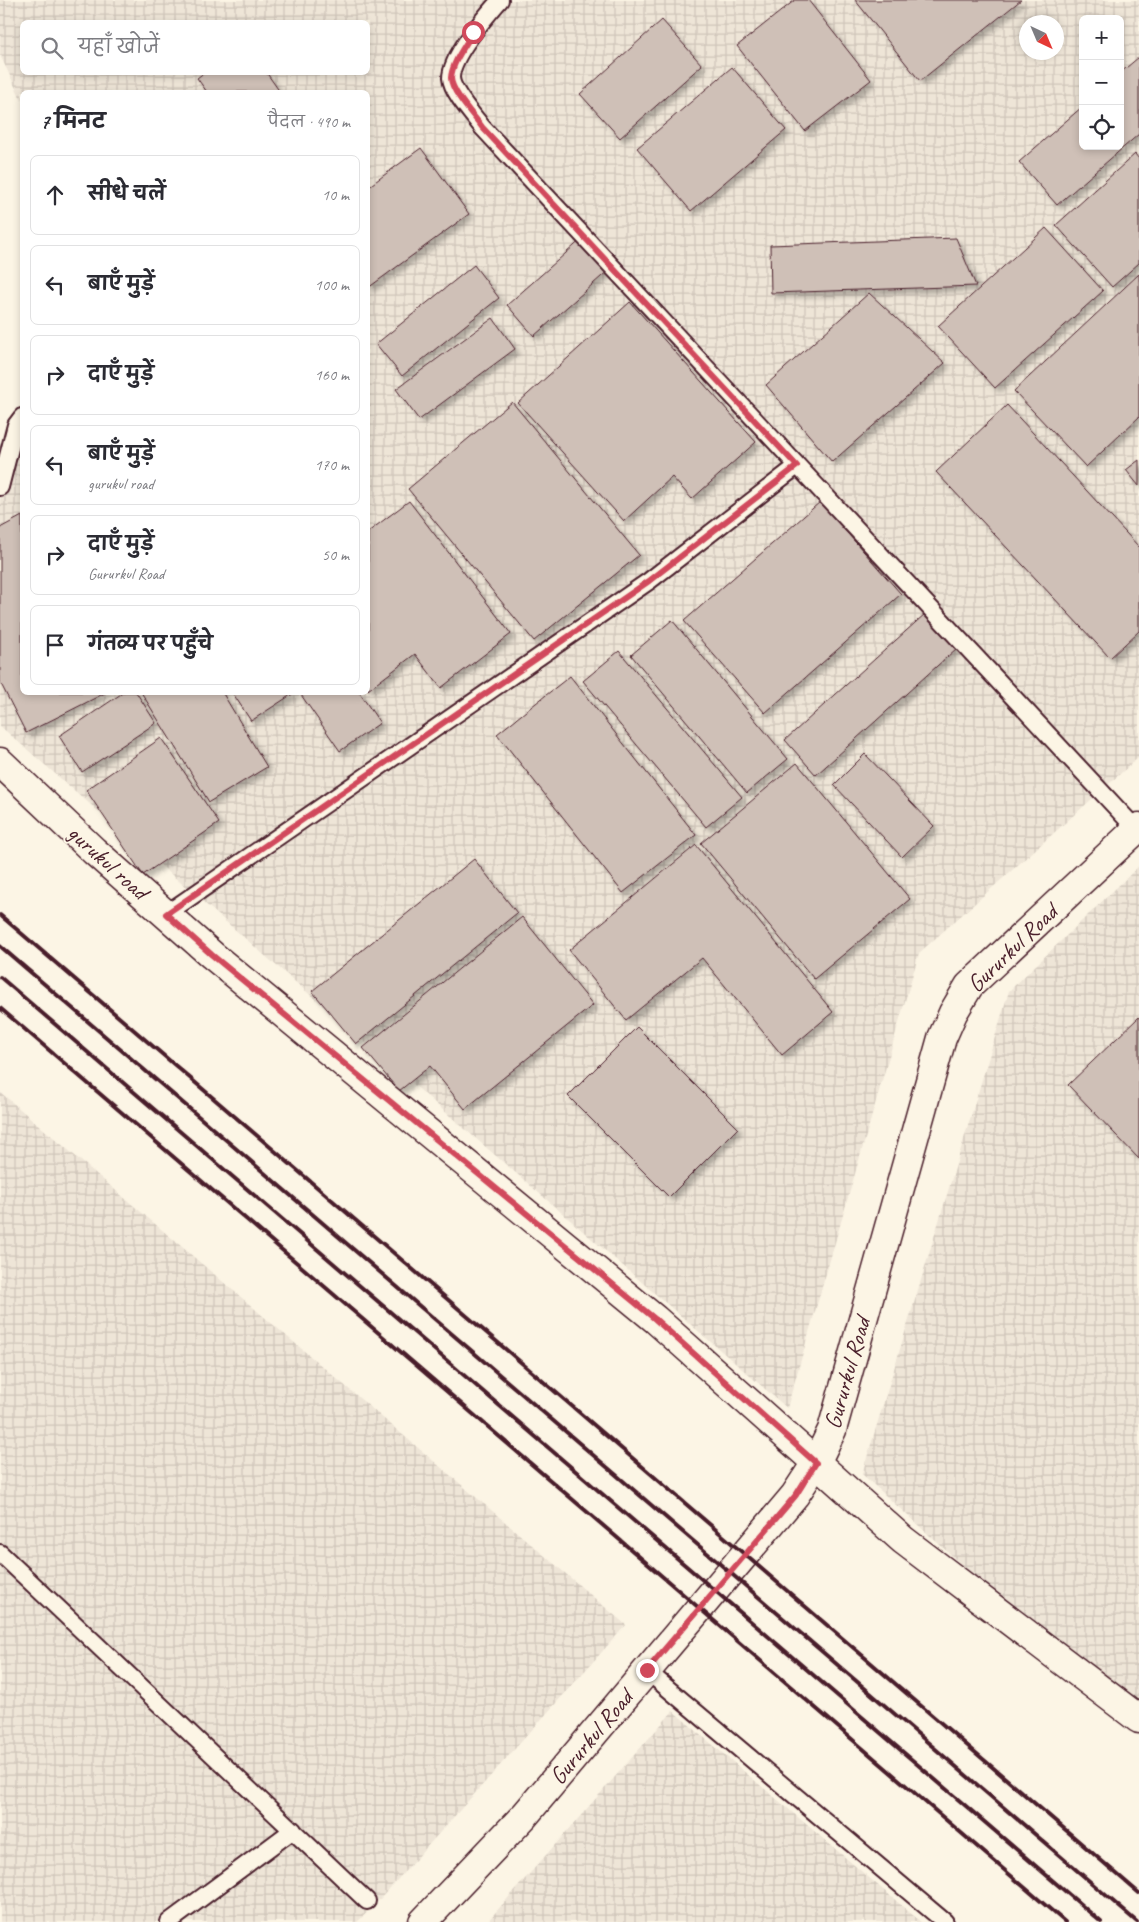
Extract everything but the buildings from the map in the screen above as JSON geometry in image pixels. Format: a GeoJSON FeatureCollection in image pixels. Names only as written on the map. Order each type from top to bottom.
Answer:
{"type":"FeatureCollection","features":[{"type":"Feature","properties":{"kind":"street","name":"gurukul road"},"geometry":{"type":"LineString","coordinates":[[0,762],[94,851],[212,955],[655,1319],[903,1540],[1139,1720]]}},
{"type":"Feature","properties":{"kind":"street","name":"Gururkul Road"},"geometry":{"type":"LineString","coordinates":[[423,1922],[525,1815],[718,1584],[796,1495],[816,1463],[832,1430],[942,1038],[953,1013],[969,986],[1138,828]]}},
{"type":"Feature","properties":{"kind":"lane"},"geometry":{"type":"LineString","coordinates":[[500,0],[473,32],[454,67],[451,79],[458,94],[482,127],[797,466],[1138,828]]}},
{"type":"Feature","properties":{"kind":"lane"},"geometry":{"type":"LineString","coordinates":[[0,487],[16,425],[20,419]]}},
{"type":"Feature","properties":{"kind":"lane"},"geometry":{"type":"LineString","coordinates":[[166,914],[649,581],[797,466]]}},
{"type":"Feature","properties":{"kind":"lane"},"geometry":{"type":"LineString","coordinates":[[0,1552],[368,1901]]}},
{"type":"Feature","properties":{"kind":"lane"},"geometry":{"type":"LineString","coordinates":[[647,1670],[945,1922]]}},
{"type":"Feature","properties":{"kind":"lane"},"geometry":{"type":"LineString","coordinates":[[169,1922],[293,1830]]}},
{"type":"Feature","properties":{"kind":"shaded area"},"geometry":{"type":"Polygon","coordinates":[[[0,0],[1139,0],[1139,757],[919,953],[787,1408],[0,726],[0,478],[20,455],[20,695],[370,695],[370,90],[20,90],[20,97],[0,55],[0,0]]]}},
{"type":"Feature","properties":{"kind":"shaded area"},"geometry":{"type":"Polygon","coordinates":[[[1139,866],[1139,1726],[862,1474],[1009,991],[1139,866]]]}},
{"type":"Feature","properties":{"kind":"shaded area"},"geometry":{"type":"Polygon","coordinates":[[[0,1092],[626,1625],[372,1908],[357,1922],[0,1922],[0,1092]]]}},
{"type":"Feature","properties":{"kind":"shaded area"},"geometry":{"type":"Polygon","coordinates":[[[673,1711],[921,1922],[487,1922],[673,1711]]]}},
{"type":"Feature","properties":{"kind":"railway"},"geometry":{"type":"LineString","coordinates":[[0,915],[1139,1893]]}},
{"type":"Feature","properties":{"kind":"railway"},"geometry":{"type":"LineString","coordinates":[[0,946],[1137,1922]]}},
{"type":"Feature","properties":{"kind":"railway"},"geometry":{"type":"LineString","coordinates":[[0,977],[1101,1922]]}},
{"type":"Feature","properties":{"kind":"railway"},"geometry":{"type":"LineString","coordinates":[[0,1008],[1065,1922]]}},
{"type":"Feature","properties":{"kind":"route"},"geometry":{"type":"LineString","coordinates":[[473,32],[454,67],[451,79],[458,94],[482,127],[797,466],[649,581],[166,914],[212,955],[655,1319],[816,1463],[796,1495],[728,1572],[647,1670]]}}]}
